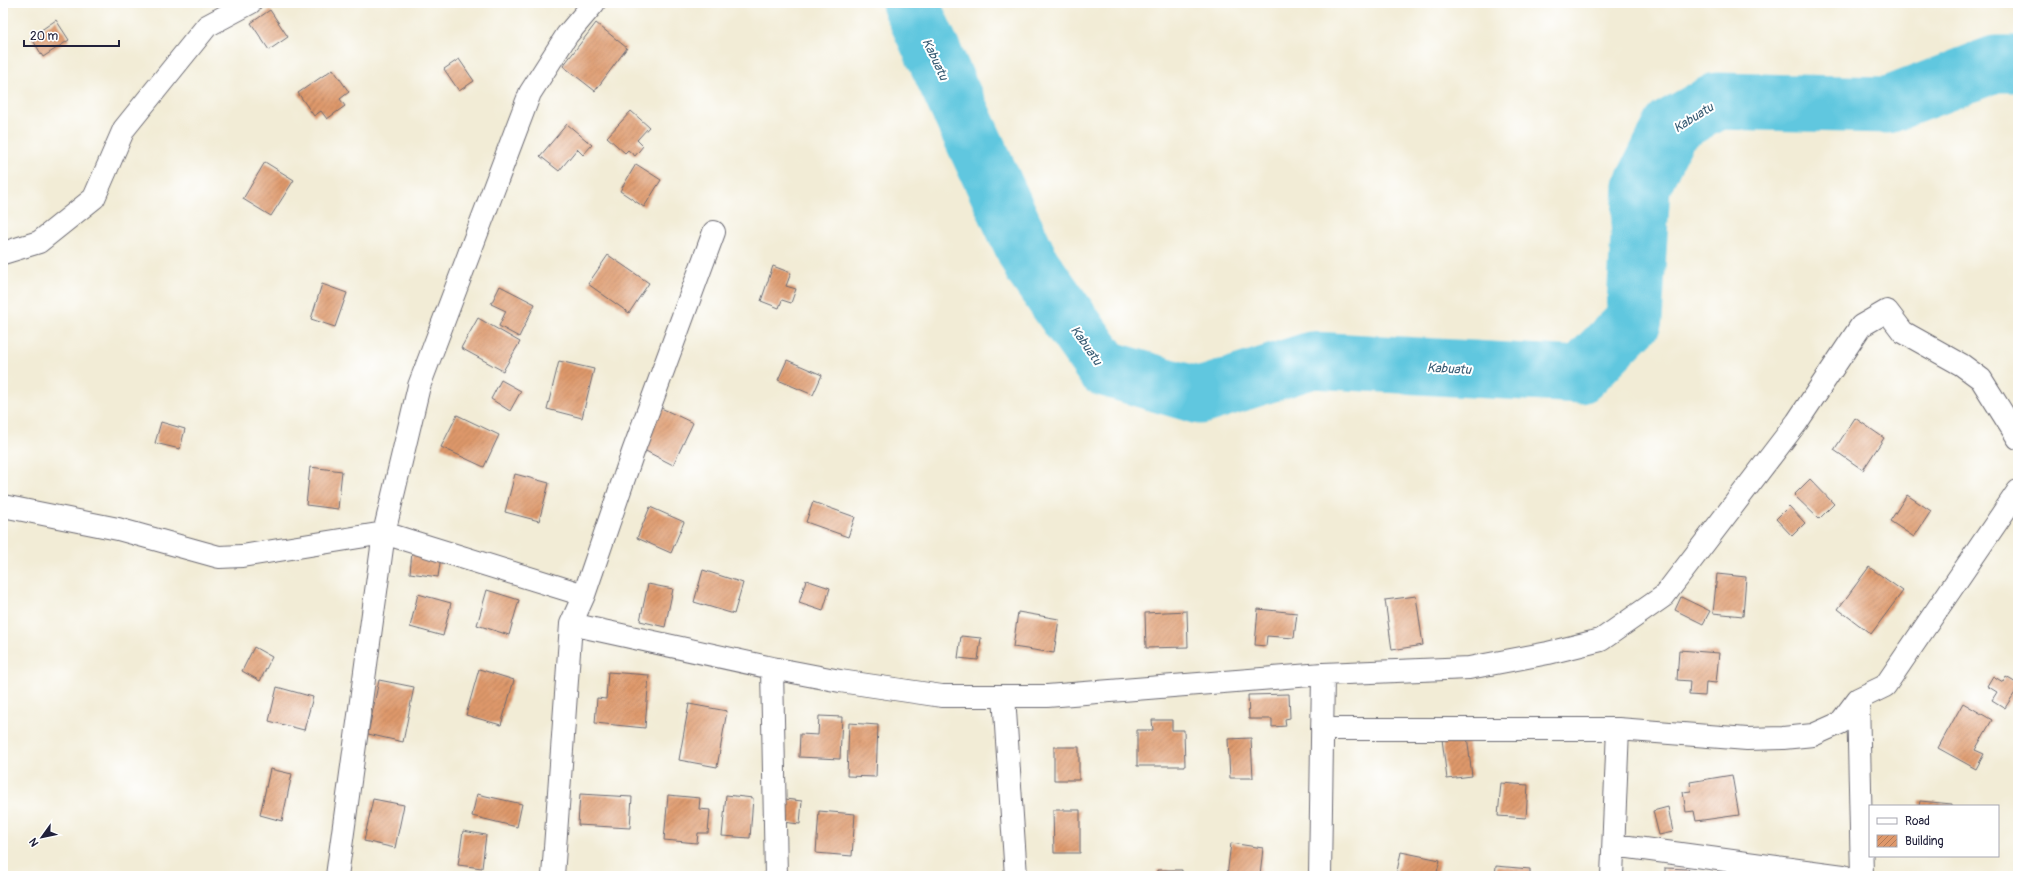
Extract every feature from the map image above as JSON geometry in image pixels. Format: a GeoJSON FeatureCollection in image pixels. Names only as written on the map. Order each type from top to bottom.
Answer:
{"type":"FeatureCollection","features":[{"type":"Feature","properties":{"kind":"street"},"geometry":{"type":"LineString","coordinates":[[3,253],[39,242],[94,198],[124,130],[134,117],[207,26],[250,3]]}},
{"type":"Feature","properties":{"kind":"street"},"geometry":{"type":"LineString","coordinates":[[336,876],[384,533],[419,386],[527,100],[567,35],[594,3]]}},
{"type":"Feature","properties":{"kind":"street"},"geometry":{"type":"LineString","coordinates":[[553,876],[571,624],[584,595],[633,452],[714,232]]}},
{"type":"Feature","properties":{"kind":"street"},"geometry":{"type":"LineString","coordinates":[[571,624],[772,668],[840,681],[942,696],[1047,696],[1323,674],[1468,668],[1548,653],[1601,640],[1664,596],[1797,422],[1861,326],[1887,311],[1903,332],[1962,365],[1981,379],[2018,438]]}},
{"type":"Feature","properties":{"kind":"street"},"geometry":{"type":"LineString","coordinates":[[1322,729],[1618,729],[1747,739],[1813,735],[1840,723],[1858,699],[1885,686],[2018,491]]}},
{"type":"Feature","properties":{"kind":"street"},"geometry":{"type":"LineString","coordinates":[[3,506],[118,529],[219,557],[242,556],[384,533],[584,595]]}},
{"type":"Feature","properties":{"kind":"street"},"geometry":{"type":"LineString","coordinates":[[772,668],[776,876]]}},
{"type":"Feature","properties":{"kind":"street"},"geometry":{"type":"LineString","coordinates":[[1320,876],[1323,674]]}},
{"type":"Feature","properties":{"kind":"street"},"geometry":{"type":"LineString","coordinates":[[1004,696],[1016,876]]}},
{"type":"Feature","properties":{"kind":"street"},"geometry":{"type":"LineString","coordinates":[[1858,699],[1862,876]]}},
{"type":"Feature","properties":{"kind":"street"},"geometry":{"type":"LineString","coordinates":[[1612,876],[1618,729]]}},
{"type":"Feature","properties":{"kind":"street"},"geometry":{"type":"LineString","coordinates":[[1614,846],[1843,876]]}},
{"type":"Feature","properties":{"kind":"building"},"geometry":{"type":"Polygon","coordinates":[[[270,10],[288,37],[269,50],[251,23],[270,10]]]}},
{"type":"Feature","properties":{"kind":"building"},"geometry":{"type":"Polygon","coordinates":[[[56,20],[69,40],[43,57],[31,37],[56,20]]]}},
{"type":"Feature","properties":{"kind":"building"},"geometry":{"type":"Polygon","coordinates":[[[596,23],[627,48],[595,91],[563,66],[596,23]]]}},
{"type":"Feature","properties":{"kind":"building"},"geometry":{"type":"Polygon","coordinates":[[[459,59],[474,81],[459,91],[444,69],[459,59]]]}},
{"type":"Feature","properties":{"kind":"building"},"geometry":{"type":"Polygon","coordinates":[[[333,69],[349,92],[340,99],[345,106],[327,119],[321,111],[314,116],[298,93],[333,69]]]}},
{"type":"Feature","properties":{"kind":"building"},"geometry":{"type":"Polygon","coordinates":[[[631,111],[649,127],[637,140],[643,146],[635,156],[628,150],[625,153],[607,137],[631,111]]]}},
{"type":"Feature","properties":{"kind":"building"},"geometry":{"type":"Polygon","coordinates":[[[567,124],[592,145],[583,155],[577,149],[559,171],[540,156],[567,124]]]}},
{"type":"Feature","properties":{"kind":"building"},"geometry":{"type":"Polygon","coordinates":[[[265,162],[294,180],[271,216],[243,199],[265,162]]]}},
{"type":"Feature","properties":{"kind":"building"},"geometry":{"type":"Polygon","coordinates":[[[636,164],[661,180],[644,207],[620,191],[636,164]]]}},
{"type":"Feature","properties":{"kind":"building"},"geometry":{"type":"Polygon","coordinates":[[[608,255],[649,283],[629,313],[588,284],[608,255]]]}},
{"type":"Feature","properties":{"kind":"building"},"geometry":{"type":"Polygon","coordinates":[[[773,266],[791,273],[786,286],[796,289],[791,303],[782,300],[779,308],[761,301],[773,266]]]}},
{"type":"Feature","properties":{"kind":"building"},"geometry":{"type":"Polygon","coordinates":[[[322,284],[347,293],[335,327],[311,319],[322,284]]]}},
{"type":"Feature","properties":{"kind":"building"},"geometry":{"type":"Polygon","coordinates":[[[500,286],[535,304],[519,337],[499,326],[506,311],[491,304],[500,286]]]}},
{"type":"Feature","properties":{"kind":"building"},"geometry":{"type":"Polygon","coordinates":[[[478,318],[520,342],[503,371],[461,348],[478,318]]]}},
{"type":"Feature","properties":{"kind":"building"},"geometry":{"type":"Polygon","coordinates":[[[787,360],[822,375],[813,395],[778,380],[787,360]]]}},
{"type":"Feature","properties":{"kind":"building"},"geometry":{"type":"Polygon","coordinates":[[[559,361],[594,369],[582,418],[547,409],[559,361]]]}},
{"type":"Feature","properties":{"kind":"building"},"geometry":{"type":"Polygon","coordinates":[[[501,380],[521,391],[510,411],[491,399],[501,380]]]}},
{"type":"Feature","properties":{"kind":"building"},"geometry":{"type":"Polygon","coordinates":[[[659,407],[693,423],[673,465],[640,448],[659,407]]]}},
{"type":"Feature","properties":{"kind":"building"},"geometry":{"type":"Polygon","coordinates":[[[457,415],[499,435],[484,467],[441,447],[457,415]]]}},
{"type":"Feature","properties":{"kind":"building"},"geometry":{"type":"Polygon","coordinates":[[[1855,418],[1884,438],[1863,470],[1834,450],[1855,418]]]}},
{"type":"Feature","properties":{"kind":"building"},"geometry":{"type":"Polygon","coordinates":[[[161,422],[185,429],[180,449],[155,443],[161,422]]]}},
{"type":"Feature","properties":{"kind":"building"},"geometry":{"type":"Polygon","coordinates":[[[310,467],[342,471],[338,509],[306,505],[310,467]]]}},
{"type":"Feature","properties":{"kind":"building"},"geometry":{"type":"Polygon","coordinates":[[[515,474],[549,483],[539,521],[505,512],[515,474]]]}},
{"type":"Feature","properties":{"kind":"building"},"geometry":{"type":"Polygon","coordinates":[[[1810,479],[1834,504],[1819,519],[1794,495],[1810,479]]]}},
{"type":"Feature","properties":{"kind":"building"},"geometry":{"type":"Polygon","coordinates":[[[1907,495],[1931,511],[1914,537],[1890,521],[1907,495]]]}},
{"type":"Feature","properties":{"kind":"building"},"geometry":{"type":"Polygon","coordinates":[[[813,502],[855,517],[848,537],[806,522],[813,502]]]}},
{"type":"Feature","properties":{"kind":"building"},"geometry":{"type":"Polygon","coordinates":[[[1789,506],[1805,523],[1792,536],[1776,519],[1789,506]]]}},
{"type":"Feature","properties":{"kind":"building"},"geometry":{"type":"Polygon","coordinates":[[[650,507],[684,522],[671,553],[637,538],[650,507]]]}},
{"type":"Feature","properties":{"kind":"building"},"geometry":{"type":"Polygon","coordinates":[[[412,552],[441,556],[438,577],[410,573],[412,552]]]}},
{"type":"Feature","properties":{"kind":"building"},"geometry":{"type":"Polygon","coordinates":[[[1869,567],[1903,591],[1871,634],[1838,609],[1869,567]]]}},
{"type":"Feature","properties":{"kind":"building"},"geometry":{"type":"Polygon","coordinates":[[[703,570],[743,583],[734,614],[694,602],[703,570]]]}},
{"type":"Feature","properties":{"kind":"building"},"geometry":{"type":"Polygon","coordinates":[[[1717,574],[1746,577],[1743,616],[1713,613],[1717,574]]]}},
{"type":"Feature","properties":{"kind":"building"},"geometry":{"type":"Polygon","coordinates":[[[806,580],[830,588],[823,611],[799,603],[806,580]]]}},
{"type":"Feature","properties":{"kind":"building"},"geometry":{"type":"Polygon","coordinates":[[[648,584],[673,589],[665,627],[640,621],[648,584]]]}},
{"type":"Feature","properties":{"kind":"building"},"geometry":{"type":"Polygon","coordinates":[[[487,590],[519,600],[509,635],[477,625],[487,590]]]}},
{"type":"Feature","properties":{"kind":"building"},"geometry":{"type":"Polygon","coordinates":[[[418,594],[451,603],[443,636],[410,627],[418,594]]]}},
{"type":"Feature","properties":{"kind":"building"},"geometry":{"type":"Polygon","coordinates":[[[1416,596],[1423,645],[1392,650],[1385,600],[1416,596]]]}},
{"type":"Feature","properties":{"kind":"building"},"geometry":{"type":"Polygon","coordinates":[[[1681,597],[1710,611],[1703,624],[1675,610],[1681,597]]]}},
{"type":"Feature","properties":{"kind":"building"},"geometry":{"type":"Polygon","coordinates":[[[1258,609],[1297,613],[1294,638],[1267,636],[1266,646],[1255,645],[1258,609]]]}},
{"type":"Feature","properties":{"kind":"building"},"geometry":{"type":"Polygon","coordinates":[[[1187,611],[1188,647],[1146,648],[1145,613],[1187,611]]]}},
{"type":"Feature","properties":{"kind":"building"},"geometry":{"type":"Polygon","coordinates":[[[1018,612],[1059,619],[1054,653],[1013,647],[1018,612]]]}},
{"type":"Feature","properties":{"kind":"building"},"geometry":{"type":"Polygon","coordinates":[[[961,636],[981,638],[978,660],[958,658],[961,636]]]}},
{"type":"Feature","properties":{"kind":"building"},"geometry":{"type":"Polygon","coordinates":[[[254,647],[272,657],[260,681],[242,671],[254,647]]]}},
{"type":"Feature","properties":{"kind":"building"},"geometry":{"type":"Polygon","coordinates":[[[1679,650],[1719,653],[1716,683],[1706,682],[1705,696],[1689,695],[1690,681],[1677,680],[1679,650]]]}},
{"type":"Feature","properties":{"kind":"building"},"geometry":{"type":"Polygon","coordinates":[[[479,669],[514,680],[501,725],[466,715],[479,669]]]}},
{"type":"Feature","properties":{"kind":"building"},"geometry":{"type":"Polygon","coordinates":[[[608,672],[649,675],[645,728],[595,723],[597,698],[606,699],[608,672]]]}},
{"type":"Feature","properties":{"kind":"building"},"geometry":{"type":"Polygon","coordinates":[[[1993,676],[2003,682],[2006,677],[2018,684],[2018,688],[2005,708],[1992,700],[1997,692],[1987,686],[1993,676]]]}},
{"type":"Feature","properties":{"kind":"building"},"geometry":{"type":"Polygon","coordinates":[[[379,680],[414,687],[403,742],[368,734],[379,680]]]}},
{"type":"Feature","properties":{"kind":"building"},"geometry":{"type":"Polygon","coordinates":[[[277,687],[313,697],[304,730],[269,721],[277,687]]]}},
{"type":"Feature","properties":{"kind":"building"},"geometry":{"type":"Polygon","coordinates":[[[1289,694],[1290,718],[1285,719],[1286,726],[1272,727],[1272,719],[1249,719],[1248,695],[1289,694]]]}},
{"type":"Feature","properties":{"kind":"building"},"geometry":{"type":"Polygon","coordinates":[[[1963,703],[1992,720],[1975,750],[1984,754],[1976,769],[1938,748],[1963,703]]]}},
{"type":"Feature","properties":{"kind":"building"},"geometry":{"type":"Polygon","coordinates":[[[689,704],[727,711],[717,767],[679,760],[689,704]]]}},
{"type":"Feature","properties":{"kind":"building"},"geometry":{"type":"Polygon","coordinates":[[[819,716],[842,717],[840,759],[799,757],[800,734],[818,735],[819,716]]]}},
{"type":"Feature","properties":{"kind":"building"},"geometry":{"type":"Polygon","coordinates":[[[1152,720],[1172,720],[1172,730],[1184,730],[1185,766],[1137,766],[1137,730],[1153,730],[1152,720]]]}},
{"type":"Feature","properties":{"kind":"building"},"geometry":{"type":"Polygon","coordinates":[[[849,723],[878,725],[876,777],[847,776],[849,723]]]}},
{"type":"Feature","properties":{"kind":"building"},"geometry":{"type":"Polygon","coordinates":[[[1467,736],[1472,776],[1447,779],[1442,739],[1467,736]]]}},
{"type":"Feature","properties":{"kind":"building"},"geometry":{"type":"Polygon","coordinates":[[[1251,738],[1253,778],[1230,778],[1228,739],[1251,738]]]}},
{"type":"Feature","properties":{"kind":"building"},"geometry":{"type":"Polygon","coordinates":[[[1054,747],[1079,747],[1079,780],[1054,780],[1054,747]]]}},
{"type":"Feature","properties":{"kind":"building"},"geometry":{"type":"Polygon","coordinates":[[[270,769],[292,774],[282,821],[260,815],[270,769]]]}},
{"type":"Feature","properties":{"kind":"building"},"geometry":{"type":"Polygon","coordinates":[[[1732,775],[1739,815],[1696,821],[1694,811],[1686,812],[1683,792],[1691,791],[1690,782],[1732,775]]]}},
{"type":"Feature","properties":{"kind":"building"},"geometry":{"type":"Polygon","coordinates":[[[1501,783],[1528,785],[1526,818],[1498,816],[1501,783]]]}},
{"type":"Feature","properties":{"kind":"building"},"geometry":{"type":"Polygon","coordinates":[[[477,794],[522,804],[517,827],[472,816],[477,794]]]}},
{"type":"Feature","properties":{"kind":"building"},"geometry":{"type":"Polygon","coordinates":[[[580,794],[632,797],[630,828],[578,825],[580,794]]]}},
{"type":"Feature","properties":{"kind":"building"},"geometry":{"type":"Polygon","coordinates":[[[668,795],[700,798],[699,809],[710,810],[708,833],[698,833],[697,843],[664,840],[668,795]]]}},
{"type":"Feature","properties":{"kind":"building"},"geometry":{"type":"Polygon","coordinates":[[[726,795],[753,798],[750,838],[722,836],[726,795]]]}},
{"type":"Feature","properties":{"kind":"building"},"geometry":{"type":"Polygon","coordinates":[[[373,799],[404,805],[395,848],[364,841],[373,799]]]}},
{"type":"Feature","properties":{"kind":"building"},"geometry":{"type":"Polygon","coordinates":[[[785,799],[802,801],[800,824],[782,822],[785,799]]]}},
{"type":"Feature","properties":{"kind":"building"},"geometry":{"type":"Polygon","coordinates":[[[1920,801],[1952,804],[1952,805],[1919,805],[1920,801]]]}},
{"type":"Feature","properties":{"kind":"building"},"geometry":{"type":"Polygon","coordinates":[[[1668,807],[1673,832],[1659,835],[1653,811],[1668,807]]]}},
{"type":"Feature","properties":{"kind":"building"},"geometry":{"type":"Polygon","coordinates":[[[1053,810],[1080,810],[1080,853],[1054,853],[1053,810]]]}},
{"type":"Feature","properties":{"kind":"building"},"geometry":{"type":"Polygon","coordinates":[[[819,811],[855,814],[852,856],[816,853],[819,811]]]}},
{"type":"Feature","properties":{"kind":"building"},"geometry":{"type":"Polygon","coordinates":[[[463,831],[486,835],[482,868],[458,865],[463,831]]]}},
{"type":"Feature","properties":{"kind":"building"},"geometry":{"type":"Polygon","coordinates":[[[1231,843],[1263,848],[1260,876],[1227,876],[1231,843]]]}},
{"type":"Feature","properties":{"kind":"building"},"geometry":{"type":"Polygon","coordinates":[[[1401,852],[1440,860],[1436,876],[1396,876],[1401,852]]]}},
{"type":"Feature","properties":{"kind":"building"},"geometry":{"type":"Polygon","coordinates":[[[1496,866],[1530,869],[1530,876],[1495,876],[1496,866]]]}},
{"type":"Feature","properties":{"kind":"building"},"geometry":{"type":"Polygon","coordinates":[[[1665,868],[1689,869],[1689,876],[1665,876],[1665,868]]]}},
{"type":"Feature","properties":{"kind":"building"},"geometry":{"type":"Polygon","coordinates":[[[1157,870],[1182,870],[1182,876],[1157,876],[1157,870]]]}},
{"type":"Feature","properties":{"kind":"waterway","name":"Kabuatu"},"geometry":{"type":"LineString","coordinates":[[910,3],[1032,266],[1104,368],[1200,396],[1312,360],[1580,375],[1634,320],[1642,186],[1671,127],[1717,101],[1888,105],[1995,64],[2018,64]]}}]}
